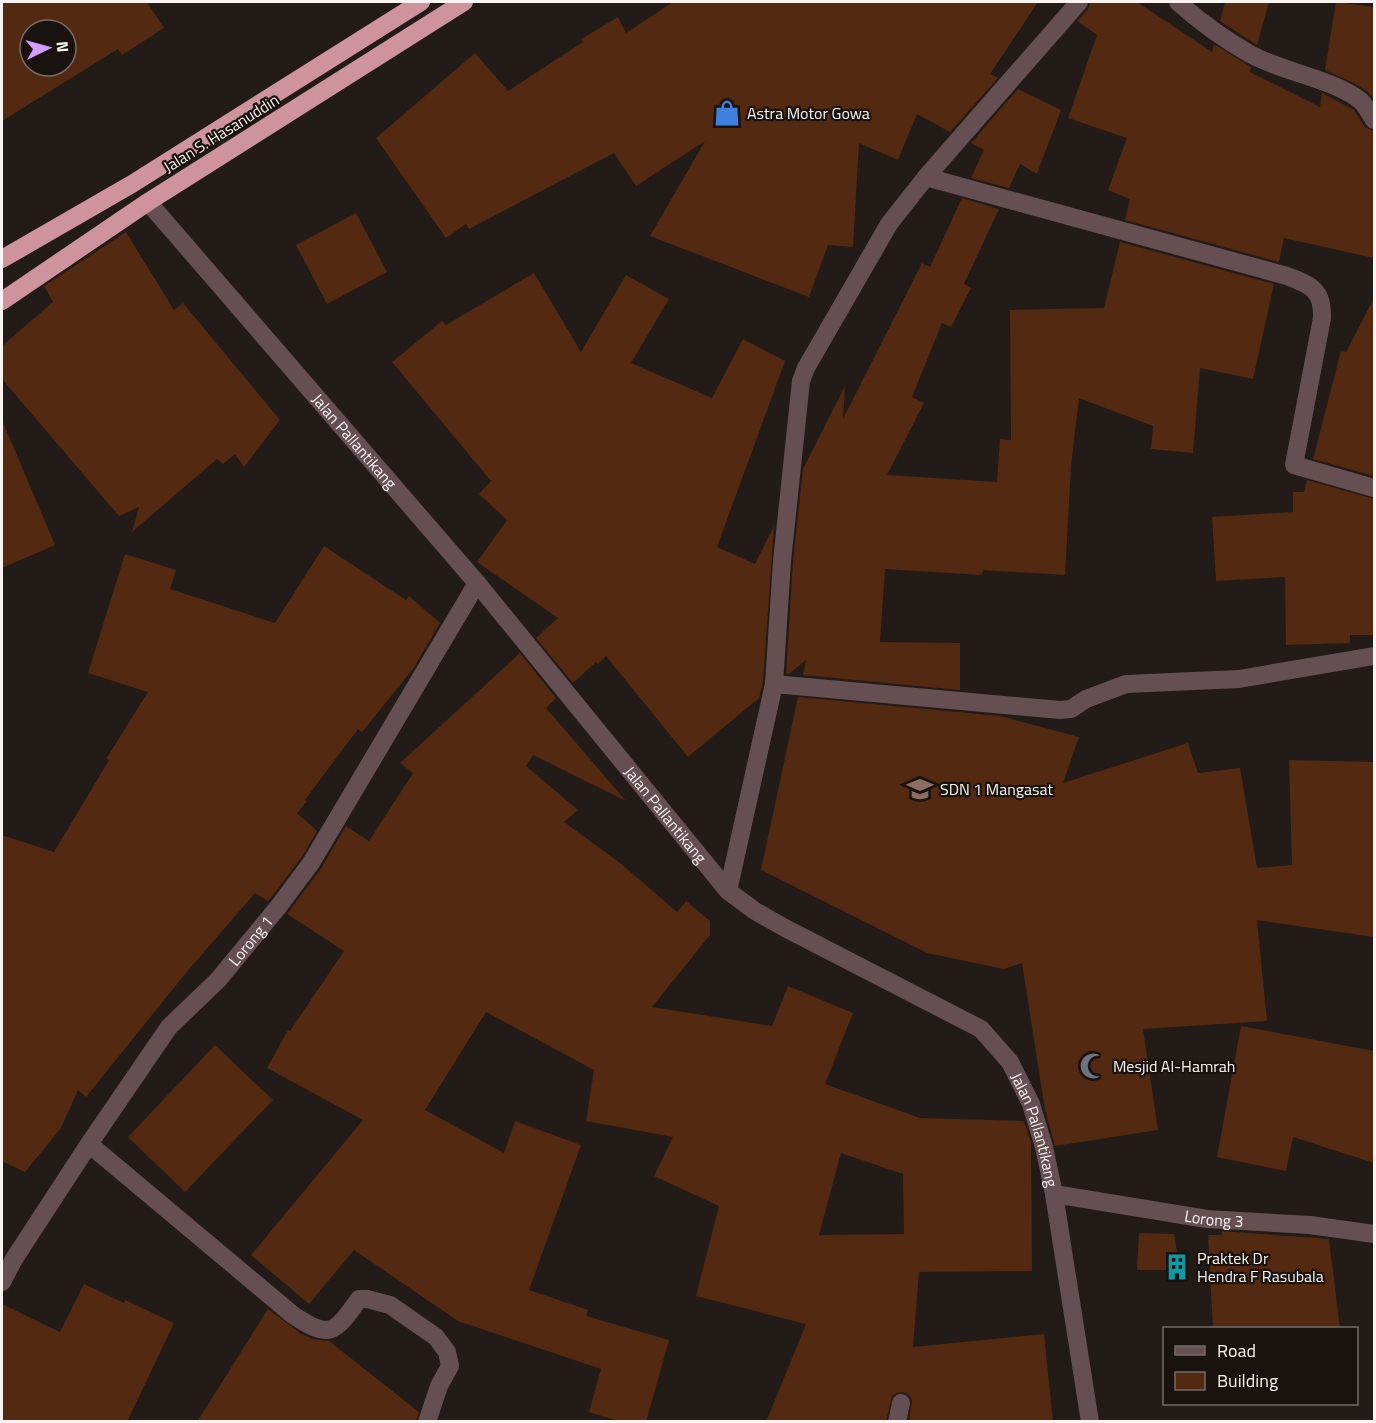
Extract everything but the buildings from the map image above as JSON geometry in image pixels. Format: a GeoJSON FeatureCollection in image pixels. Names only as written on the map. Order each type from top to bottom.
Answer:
{"type":"FeatureCollection","features":[{"type":"Feature","properties":{"kind":"highway","name":"Jalan S. Hasanuddin"},"geometry":{"type":"LineString","coordinates":[[2,259],[132,184],[421,2]]}},
{"type":"Feature","properties":{"kind":"highway","name":"Jalan S. Hasanuddin"},"geometry":{"type":"LineString","coordinates":[[2,301],[148,202],[464,2]]}},
{"type":"Feature","properties":{"kind":"highway"},"geometry":{"type":"LineString","coordinates":[[325,62],[338,82]]}},
{"type":"Feature","properties":{"kind":"street"},"geometry":{"type":"LineString","coordinates":[[728,891],[774,684],[782,561],[801,381],[806,368],[889,224],[926,177],[1079,2]]}},
{"type":"Feature","properties":{"kind":"street"},"geometry":{"type":"LineString","coordinates":[[1178,2],[1196,18],[1250,54],[1299,75],[1345,90],[1363,103],[1374,120]]}},
{"type":"Feature","properties":{"kind":"street"},"geometry":{"type":"LineString","coordinates":[[926,177],[1287,276],[1307,284],[1320,297],[1323,304],[1322,318],[1294,465],[1374,488]]}},
{"type":"Feature","properties":{"kind":"street","name":"Jalan Pallantikang"},"geometry":{"type":"LineString","coordinates":[[148,202],[477,583],[728,891],[755,911],[784,928],[981,1029],[1010,1062],[1031,1104],[1044,1148],[1054,1194],[1090,1422]]}},
{"type":"Feature","properties":{"kind":"street","name":"Lorong 1"},"geometry":{"type":"LineString","coordinates":[[2,1282],[14,1259],[89,1144],[169,1027],[218,980],[279,906],[310,863],[477,583]]}},
{"type":"Feature","properties":{"kind":"street"},"geometry":{"type":"LineString","coordinates":[[774,684],[1060,710],[1071,709],[1086,699],[1126,684],[1239,679],[1374,656]]}},
{"type":"Feature","properties":{"kind":"street"},"geometry":{"type":"LineString","coordinates":[[89,1144],[308,1326],[329,1330],[340,1326],[359,1299],[367,1299],[390,1305],[436,1337],[447,1352],[450,1366],[427,1422]]}},
{"type":"Feature","properties":{"kind":"street","name":"Lorong 3"},"geometry":{"type":"LineString","coordinates":[[1054,1194],[1207,1219],[1310,1225],[1374,1234]]}},
{"type":"Feature","properties":{"kind":"street"},"geometry":{"type":"LineString","coordinates":[[897,1422],[902,1403]]}},
{"type":"Feature","properties":{"kind":"place","name":"Astra Motor Gowa"},"geometry":{"type":"Point","coordinates":[727,113]}},
{"type":"Feature","properties":{"kind":"place","name":"SDN 1 Mangasat"},"geometry":{"type":"Point","coordinates":[920,789]}},
{"type":"Feature","properties":{"kind":"place","name":"Mesjid Al-Hamrah"},"geometry":{"type":"Point","coordinates":[1093,1066]}},
{"type":"Feature","properties":{"kind":"place","name":"Praktek Dr Hendra F Rasubala"},"geometry":{"type":"Point","coordinates":[1177,1267]}}]}
